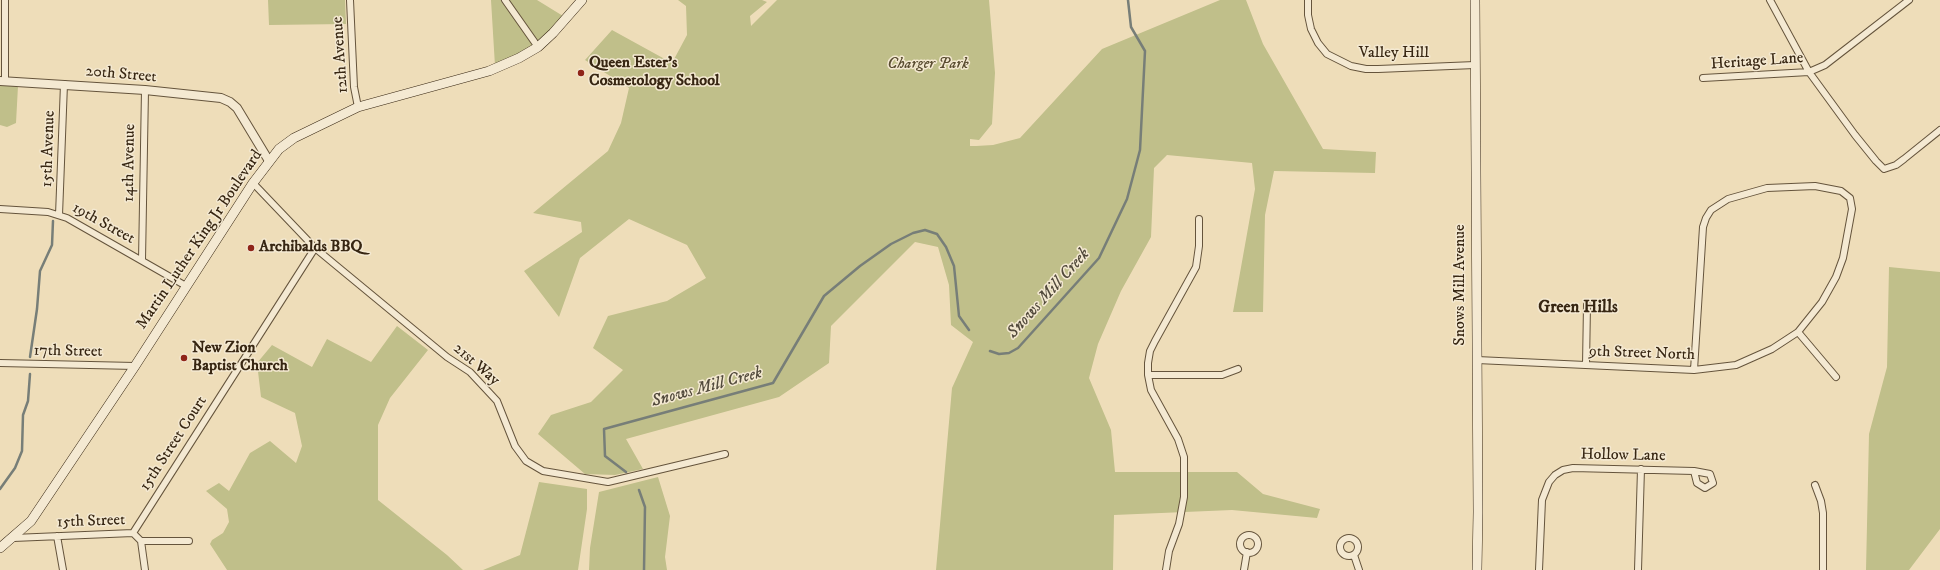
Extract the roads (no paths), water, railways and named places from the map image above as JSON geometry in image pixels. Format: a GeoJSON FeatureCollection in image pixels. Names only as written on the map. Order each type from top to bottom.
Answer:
{"type":"FeatureCollection","features":[{"type":"Feature","properties":{"kind":"main road","name":"Martin Luther King Jr Boulevard"},"geometry":{"type":"LineString","coordinates":[[0,548],[31,521],[135,366],[253,183],[280,149],[294,138],[358,107],[489,71],[519,58],[538,47],[553,34],[582,0]]}},
{"type":"Feature","properties":{"kind":"main road","name":"Snows Mill Avenue"},"geometry":{"type":"LineString","coordinates":[[1475,0],[1477,570]]}},
{"type":"Feature","properties":{"kind":"street"},"geometry":{"type":"LineString","coordinates":[[3,81],[5,0]]}},
{"type":"Feature","properties":{"kind":"street","name":"12th Avenue"},"geometry":{"type":"LineString","coordinates":[[350,0],[354,87],[358,107]]}},
{"type":"Feature","properties":{"kind":"street"},"geometry":{"type":"LineString","coordinates":[[505,0],[538,47]]}},
{"type":"Feature","properties":{"kind":"street","name":"Valley Hill"},"geometry":{"type":"LineString","coordinates":[[1308,0],[1308,15],[1311,29],[1318,43],[1327,54],[1351,66],[1366,70],[1475,65]]}},
{"type":"Feature","properties":{"kind":"street"},"geometry":{"type":"LineString","coordinates":[[1770,0],[1808,72],[1855,135],[1884,169],[1896,165],[1940,130]]}},
{"type":"Feature","properties":{"kind":"street","name":"Heritage Lane"},"geometry":{"type":"LineString","coordinates":[[1703,78],[1808,72],[1825,65],[1909,0]]}},
{"type":"Feature","properties":{"kind":"street","name":"20th Street"},"geometry":{"type":"LineString","coordinates":[[3,81],[145,90],[221,98],[230,102],[237,108],[269,161]]}},
{"type":"Feature","properties":{"kind":"street","name":"15th Avenue"},"geometry":{"type":"LineString","coordinates":[[59,215],[64,84]]}},
{"type":"Feature","properties":{"kind":"street","name":"14th Avenue"},"geometry":{"type":"LineString","coordinates":[[142,260],[145,90]]}},
{"type":"Feature","properties":{"kind":"street","name":"21st Way"},"geometry":{"type":"LineString","coordinates":[[253,183],[315,248],[447,357],[470,372],[496,401],[515,446],[526,461],[543,471],[608,482],[725,454]]}},
{"type":"Feature","properties":{"kind":"street","name":"9th Street North"},"geometry":{"type":"LineString","coordinates":[[1477,360],[1694,370],[1736,365],[1772,349],[1798,332],[1822,302],[1836,277],[1843,258],[1852,209],[1850,198],[1841,191],[1815,186],[1804,186],[1767,188],[1737,195],[1718,203],[1706,218],[1702,245],[1694,370]]}},
{"type":"Feature","properties":{"kind":"street","name":"19th Street"},"geometry":{"type":"LineString","coordinates":[[0,209],[59,215],[142,260],[186,286]]}},
{"type":"Feature","properties":{"kind":"street"},"geometry":{"type":"LineString","coordinates":[[1166,570],[1169,551],[1179,524],[1184,497],[1184,458],[1178,439],[1154,395],[1148,375],[1148,363],[1152,346],[1196,268],[1199,246],[1199,219]]}},
{"type":"Feature","properties":{"kind":"street","name":"15th Street Court"},"geometry":{"type":"LineString","coordinates":[[133,533],[315,248]]}},
{"type":"Feature","properties":{"kind":"street"},"geometry":{"type":"LineString","coordinates":[[1586,365],[1587,305]]}},
{"type":"Feature","properties":{"kind":"street"},"geometry":{"type":"LineString","coordinates":[[1798,332],[1836,377]]}},
{"type":"Feature","properties":{"kind":"street","name":"17th Street"},"geometry":{"type":"LineString","coordinates":[[0,363],[135,366]]}},
{"type":"Feature","properties":{"kind":"street"},"geometry":{"type":"LineString","coordinates":[[1148,375],[1222,375],[1238,369]]}},
{"type":"Feature","properties":{"kind":"street","name":"Hollow Lane"},"geometry":{"type":"LineString","coordinates":[[1539,570],[1542,500],[1549,482],[1555,475],[1563,470],[1573,468],[1694,471]]}},
{"type":"Feature","properties":{"kind":"street"},"geometry":{"type":"LineString","coordinates":[[1638,570],[1641,470]]}},
{"type":"Feature","properties":{"kind":"street"},"geometry":{"type":"LineString","coordinates":[[1815,485],[1821,501],[1823,513],[1823,570]]}},
{"type":"Feature","properties":{"kind":"street","name":"15th Street"},"geometry":{"type":"LineString","coordinates":[[13,538],[133,533],[141,541],[189,541]]}},
{"type":"Feature","properties":{"kind":"street"},"geometry":{"type":"LineString","coordinates":[[57,536],[63,570]]}},
{"type":"Feature","properties":{"kind":"street"},"geometry":{"type":"LineString","coordinates":[[141,541],[145,570]]}},
{"type":"Feature","properties":{"kind":"street"},"geometry":{"type":"LineString","coordinates":[[1244,570],[1247,552]]}},
{"type":"Feature","properties":{"kind":"street"},"geometry":{"type":"LineString","coordinates":[[1354,555],[1359,570]]}},
{"type":"Feature","properties":{"kind":"waterway","name":"Snows Mill Creek"},"geometry":{"type":"LineString","coordinates":[[990,351],[999,354],[1009,353],[1018,348],[1099,258],[1127,199],[1140,150],[1145,51],[1131,27],[1128,0]]}},
{"type":"Feature","properties":{"kind":"waterway"},"geometry":{"type":"LineString","coordinates":[[30,357],[37,309],[40,271],[52,245],[53,221]]}},
{"type":"Feature","properties":{"kind":"waterway","name":"Snows Mill Creek"},"geometry":{"type":"LineString","coordinates":[[626,472],[605,456],[604,429],[773,383],[824,296],[860,266],[891,244],[913,233],[925,230],[937,234],[946,247],[954,266],[959,316],[969,330]]}},
{"type":"Feature","properties":{"kind":"waterway"},"geometry":{"type":"LineString","coordinates":[[0,489],[15,468],[22,451],[23,415],[28,401],[30,374]]}},
{"type":"Feature","properties":{"kind":"waterway","name":"Snows Mill Creek"},"geometry":{"type":"LineString","coordinates":[[639,490],[645,507],[644,570]]}},
{"type":"Feature","properties":{"kind":"place","name":"Queen Ester's Cosmetology School"},"geometry":{"type":"Point","coordinates":[581,73]}},
{"type":"Feature","properties":{"kind":"place","name":"Archibalds BBQ"},"geometry":{"type":"Point","coordinates":[251,248]}},
{"type":"Feature","properties":{"kind":"place","name":"New Zion Baptist Church"},"geometry":{"type":"Point","coordinates":[184,358]}},
{"type":"Feature","properties":{"kind":"district","name":"Green Hills"},"geometry":{"type":"Point","coordinates":[1578,308]}},
{"type":"Feature","properties":{"kind":"park label","name":"Charger Park"},"geometry":{"type":"Point","coordinates":[928,65]}}]}
